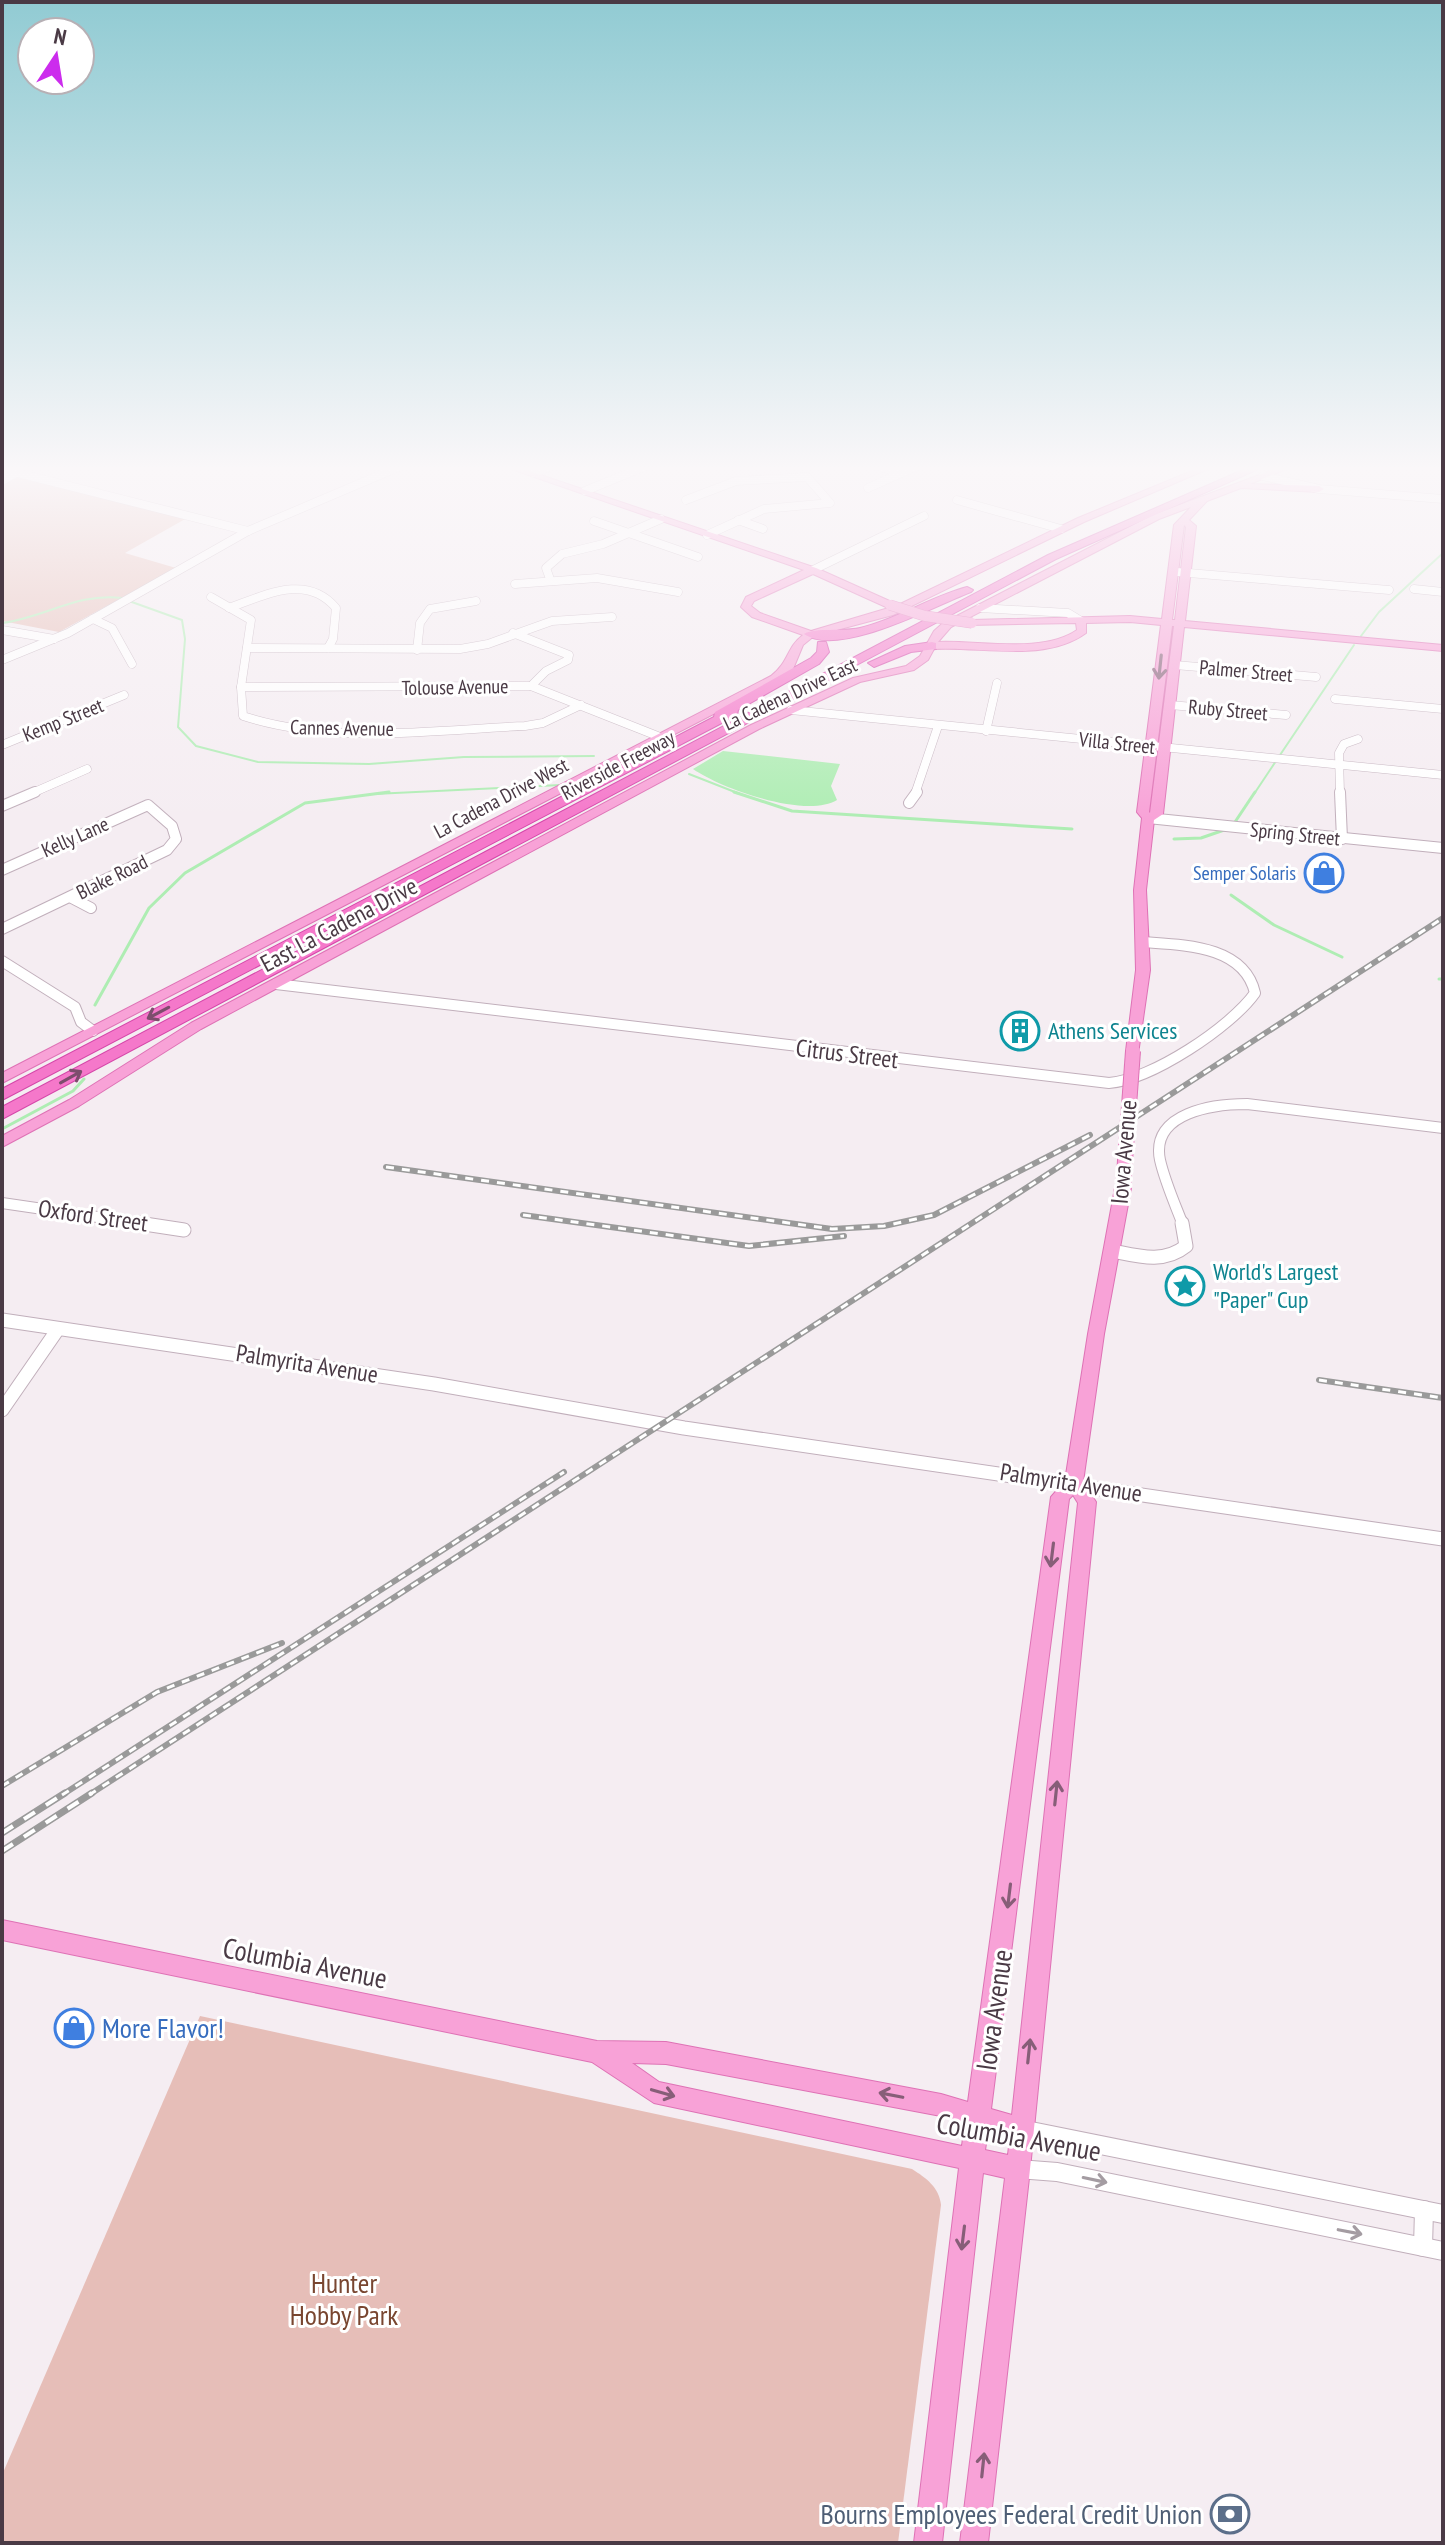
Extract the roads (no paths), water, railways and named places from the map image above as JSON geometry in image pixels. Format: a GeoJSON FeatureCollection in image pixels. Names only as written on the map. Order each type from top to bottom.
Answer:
{"type":"FeatureCollection","features":[{"type":"Feature","properties":{"kind":"highway","name":"Riverside Freeway"},"geometry":{"type":"LineString","coordinates":[[2,1095],[977,585]]}},
{"type":"Feature","properties":{"kind":"highway","name":"Riverside Freeway"},"geometry":{"type":"LineString","coordinates":[[2,1114],[999,585]]}},
{"type":"Feature","properties":{"kind":"highway"},"geometry":{"type":"LineString","coordinates":[[810,634],[840,638],[868,632],[967,590]]}},
{"type":"Feature","properties":{"kind":"highway"},"geometry":{"type":"LineString","coordinates":[[698,729],[815,661],[823,652],[822,645],[810,634]]}},
{"type":"Feature","properties":{"kind":"highway"},"geometry":{"type":"LineString","coordinates":[[798,644],[822,645]]}},
{"type":"Feature","properties":{"kind":"highway"},"geometry":{"type":"LineString","coordinates":[[715,735],[740,728],[909,649],[932,646]]}},
{"type":"Feature","properties":{"kind":"highway"},"geometry":{"type":"LineString","coordinates":[[869,666],[897,659],[910,668]]}},
{"type":"Feature","properties":{"kind":"main road"},"geometry":{"type":"LineString","coordinates":[[781,585],[750,599],[746,607],[756,615],[810,634]]}},
{"type":"Feature","properties":{"kind":"main road"},"geometry":{"type":"LineString","coordinates":[[845,585],[890,605],[925,616],[972,623],[1100,621],[1165,624],[1443,648]]}},
{"type":"Feature","properties":{"kind":"main road","name":"La Cadena Drive West"},"geometry":{"type":"LineString","coordinates":[[2,1079],[782,673],[793,661],[798,644],[810,634],[889,613],[947,585]]}},
{"type":"Feature","properties":{"kind":"main road"},"geometry":{"type":"LineString","coordinates":[[910,668],[921,662],[938,633],[1025,585]]}},
{"type":"Feature","properties":{"kind":"main road","name":"Iowa Avenue"},"geometry":{"type":"LineString","coordinates":[[928,2543],[972,2161],[1060,1497],[1074,1483],[1096,1334],[1123,1188],[1143,942],[1140,890],[1148,818],[1143,812],[1165,624],[1175,585]]}},
{"type":"Feature","properties":{"kind":"main road","name":"Iowa Avenue"},"geometry":{"type":"LineString","coordinates":[[1148,818],[1157,814],[1179,625],[1178,585]]}},
{"type":"Feature","properties":{"kind":"main road"},"geometry":{"type":"LineString","coordinates":[[932,646],[1064,641],[1081,633],[1081,621]]}},
{"type":"Feature","properties":{"kind":"main road"},"geometry":{"type":"LineString","coordinates":[[1035,623],[1065,630],[1064,641]]}},
{"type":"Feature","properties":{"kind":"main road"},"geometry":{"type":"LineString","coordinates":[[938,633],[960,645]]}},
{"type":"Feature","properties":{"kind":"main road","name":"La Cadena Drive East"},"geometry":{"type":"LineString","coordinates":[[702,756],[857,680],[910,668]]}},
{"type":"Feature","properties":{"kind":"main road","name":"East La Cadena Drive"},"geometry":{"type":"LineString","coordinates":[[2,1142],[74,1103],[196,1026],[702,756]]}},
{"type":"Feature","properties":{"kind":"main road","name":"Iowa Avenue"},"geometry":{"type":"LineString","coordinates":[[974,2543],[1018,2169],[1087,1502],[1074,1483]]}},
{"type":"Feature","properties":{"kind":"main road","name":"Columbia Avenue"},"geometry":{"type":"LineString","coordinates":[[2,1930],[130,1959],[597,2052],[666,2053],[980,2114],[1021,2129]]}},
{"type":"Feature","properties":{"kind":"main road","name":"Columbia Avenue"},"geometry":{"type":"LineString","coordinates":[[597,2052],[654,2092],[1018,2169]]}},
{"type":"Feature","properties":{"kind":"street"},"geometry":{"type":"LineString","coordinates":[[2,660],[54,639],[154,585]]}},
{"type":"Feature","properties":{"kind":"street"},"geometry":{"type":"LineString","coordinates":[[644,585],[678,592]]}},
{"type":"Feature","properties":{"kind":"street"},"geometry":{"type":"LineString","coordinates":[[1328,585],[1389,590]]}},
{"type":"Feature","properties":{"kind":"street"},"geometry":{"type":"LineString","coordinates":[[229,608],[290,588],[309,590],[335,604],[333,637],[328,648]]}},
{"type":"Feature","properties":{"kind":"street"},"geometry":{"type":"LineString","coordinates":[[1414,589],[1443,592]]}},
{"type":"Feature","properties":{"kind":"street","name":"Cannes Avenue"},"geometry":{"type":"LineString","coordinates":[[211,597],[251,620],[241,687],[243,716],[258,724],[339,730],[525,726],[543,723],[581,705]]}},
{"type":"Feature","properties":{"kind":"street"},"geometry":{"type":"LineString","coordinates":[[417,650],[417,622],[422,615],[440,606],[476,601]]}},
{"type":"Feature","properties":{"kind":"street"},"geometry":{"type":"LineString","coordinates":[[980,608],[1068,613],[1081,621]]}},
{"type":"Feature","properties":{"kind":"street"},"geometry":{"type":"LineString","coordinates":[[247,648],[417,650],[475,647],[552,621],[612,617]]}},
{"type":"Feature","properties":{"kind":"street"},"geometry":{"type":"LineString","coordinates":[[93,619],[112,628],[132,664]]}},
{"type":"Feature","properties":{"kind":"street"},"geometry":{"type":"LineString","coordinates":[[2,630],[54,639]]}},
{"type":"Feature","properties":{"kind":"street"},"geometry":{"type":"LineString","coordinates":[[513,633],[569,655],[568,660],[546,671],[531,686]]}},
{"type":"Feature","properties":{"kind":"street","name":"Palmer Street"},"geometry":{"type":"LineString","coordinates":[[1175,665],[1316,677]]}},
{"type":"Feature","properties":{"kind":"street"},"geometry":{"type":"LineString","coordinates":[[986,731],[997,683]]}},
{"type":"Feature","properties":{"kind":"street","name":"Tolouse Avenue"},"geometry":{"type":"LineString","coordinates":[[241,687],[531,686],[660,737]]}},
{"type":"Feature","properties":{"kind":"street","name":"Kemp Street"},"geometry":{"type":"LineString","coordinates":[[2,745],[124,695]]}},
{"type":"Feature","properties":{"kind":"street"},"geometry":{"type":"LineString","coordinates":[[1335,699],[1443,709]]}},
{"type":"Feature","properties":{"kind":"street","name":"Ruby Street"},"geometry":{"type":"LineString","coordinates":[[1170,705],[1286,715]]}},
{"type":"Feature","properties":{"kind":"street","name":"Villa Street"},"geometry":{"type":"LineString","coordinates":[[791,710],[1443,775]]}},
{"type":"Feature","properties":{"kind":"street"},"geometry":{"type":"LineString","coordinates":[[909,803],[920,787],[938,726]]}},
{"type":"Feature","properties":{"kind":"street"},"geometry":{"type":"LineString","coordinates":[[1342,839],[1341,748],[1358,739]]}},
{"type":"Feature","properties":{"kind":"street"},"geometry":{"type":"LineString","coordinates":[[2,806],[87,769]]}},
{"type":"Feature","properties":{"kind":"street","name":"Kelly Lane"},"geometry":{"type":"LineString","coordinates":[[2,870],[148,805]]}},
{"type":"Feature","properties":{"kind":"street","name":"Blake Road"},"geometry":{"type":"LineString","coordinates":[[2,929],[167,850],[176,839],[172,826],[148,805]]}},
{"type":"Feature","properties":{"kind":"street","name":"Spring Street"},"geometry":{"type":"LineString","coordinates":[[1148,818],[1443,848]]}},
{"type":"Feature","properties":{"kind":"street"},"geometry":{"type":"LineString","coordinates":[[70,897],[91,908]]}},
{"type":"Feature","properties":{"kind":"street","name":"Citrus Street"},"geometry":{"type":"LineString","coordinates":[[276,984],[1072,1081],[1111,1083],[1146,1072],[1242,1011],[1255,993],[1248,972],[1223,955],[1195,947],[1143,942]]}},
{"type":"Feature","properties":{"kind":"street"},"geometry":{"type":"LineString","coordinates":[[2,961],[75,1007],[81,1022],[93,1031]]}},
{"type":"Feature","properties":{"kind":"street"},"geometry":{"type":"LineString","coordinates":[[1113,1251],[1158,1257],[1174,1255],[1186,1246],[1185,1229],[1159,1157],[1159,1146],[1169,1125],[1192,1111],[1221,1104],[1247,1104],[1443,1128]]}},
{"type":"Feature","properties":{"kind":"street","name":"Oxford Street"},"geometry":{"type":"LineString","coordinates":[[2,1203],[184,1230]]}},
{"type":"Feature","properties":{"kind":"street","name":"Palmyrita Avenue"},"geometry":{"type":"LineString","coordinates":[[2,1320],[160,1341],[611,1413],[643,1422],[699,1427],[1443,1539]]}},
{"type":"Feature","properties":{"kind":"street"},"geometry":{"type":"LineString","coordinates":[[2,1410],[58,1329]]}},
{"type":"Feature","properties":{"kind":"street","name":"Columbia Avenue"},"geometry":{"type":"LineString","coordinates":[[1021,2129],[1443,2214]]}},
{"type":"Feature","properties":{"kind":"street","name":"Columbia Avenue"},"geometry":{"type":"LineString","coordinates":[[1018,2169],[1057,2172],[1443,2251]]}},
{"type":"Feature","properties":{"kind":"street"},"geometry":{"type":"LineString","coordinates":[[1423,2247],[1424,2210]]}},
{"type":"Feature","properties":{"kind":"waterway"},"geometry":{"type":"LineString","coordinates":[[1361,636],[1379,612],[1409,585]]}},
{"type":"Feature","properties":{"kind":"waterway"},"geometry":{"type":"LineString","coordinates":[[2,623],[76,602],[122,598]]}},
{"type":"Feature","properties":{"kind":"waterway"},"geometry":{"type":"LineString","coordinates":[[129,601],[182,620],[185,639],[178,727],[196,746],[258,762],[369,764],[464,757],[594,756]]}},
{"type":"Feature","properties":{"kind":"waterway"},"geometry":{"type":"LineString","coordinates":[[1280,755],[1354,645]]}},
{"type":"Feature","properties":{"kind":"waterway"},"geometry":{"type":"LineString","coordinates":[[1254,794],[1276,761]]}},
{"type":"Feature","properties":{"kind":"waterway"},"geometry":{"type":"LineString","coordinates":[[689,774],[739,794]]}},
{"type":"Feature","properties":{"kind":"waterway"},"geometry":{"type":"LineString","coordinates":[[374,794],[561,785]]}},
{"type":"Feature","properties":{"kind":"waterway"},"geometry":{"type":"LineString","coordinates":[[95,1005],[149,908],[185,873],[305,803],[389,792]]}},
{"type":"Feature","properties":{"kind":"waterway"},"geometry":{"type":"LineString","coordinates":[[734,792],[739,794]]}},
{"type":"Feature","properties":{"kind":"waterway"},"geometry":{"type":"LineString","coordinates":[[1233,825],[1255,792]]}},
{"type":"Feature","properties":{"kind":"waterway"},"geometry":{"type":"LineString","coordinates":[[739,794],[792,811],[1072,829]]}},
{"type":"Feature","properties":{"kind":"waterway"},"geometry":{"type":"LineString","coordinates":[[1174,839],[1201,838],[1227,829]]}},
{"type":"Feature","properties":{"kind":"waterway"},"geometry":{"type":"LineString","coordinates":[[1231,895],[1274,925],[1342,957]]}},
{"type":"Feature","properties":{"kind":"waterway"},"geometry":{"type":"LineString","coordinates":[[2,1129],[73,1091],[84,1079]]}},
{"type":"Feature","properties":{"kind":"railway"},"geometry":{"type":"LineString","coordinates":[[89,1795],[1443,918]]}},
{"type":"Feature","properties":{"kind":"railway"},"geometry":{"type":"LineString","coordinates":[[386,1167],[832,1229],[884,1226],[934,1215],[1090,1135]]}},
{"type":"Feature","properties":{"kind":"railway"},"geometry":{"type":"LineString","coordinates":[[523,1215],[749,1246],[844,1236]]}},
{"type":"Feature","properties":{"kind":"railway"},"geometry":{"type":"LineString","coordinates":[[1319,1380],[1443,1398]]}},
{"type":"Feature","properties":{"kind":"railway"},"geometry":{"type":"LineString","coordinates":[[62,1795],[564,1472]]}},
{"type":"Feature","properties":{"kind":"railway"},"geometry":{"type":"LineString","coordinates":[[2,1786],[157,1692],[282,1643]]}},
{"type":"Feature","properties":{"kind":"railway"},"geometry":{"type":"LineString","coordinates":[[2,1833],[65,1793]]}},
{"type":"Feature","properties":{"kind":"railway"},"geometry":{"type":"LineString","coordinates":[[2,1851],[92,1793]]}},
{"type":"Feature","properties":{"kind":"place","name":"Semper Solaris"},"geometry":{"type":"Point","coordinates":[1324,873]}},
{"type":"Feature","properties":{"kind":"place","name":"Athens Services"},"geometry":{"type":"Point","coordinates":[1020,1031]}},
{"type":"Feature","properties":{"kind":"place","name":"World's Largest \"Paper\" Cup"},"geometry":{"type":"Point","coordinates":[1185,1286]}},
{"type":"Feature","properties":{"kind":"place","name":"More Flavor!"},"geometry":{"type":"Point","coordinates":[74,2028]}},
{"type":"Feature","properties":{"kind":"place","name":"Bourns Employees Federal Credit Union"},"geometry":{"type":"Point","coordinates":[1230,2514]}},
{"type":"Feature","properties":{"kind":"park label","name":"Hunter Hobby Park"},"geometry":{"type":"Point","coordinates":[344,2299]}}]}
